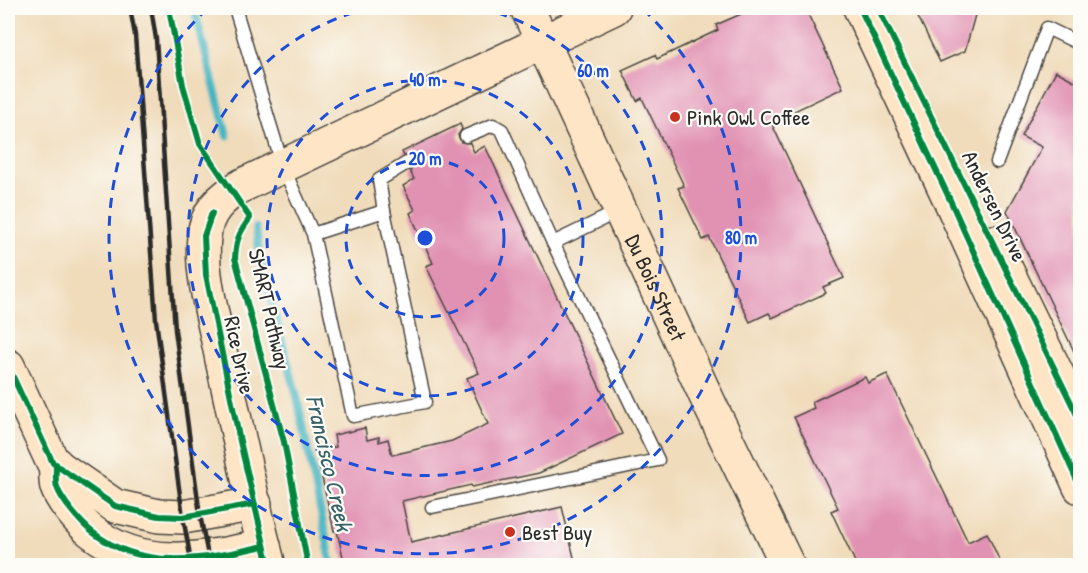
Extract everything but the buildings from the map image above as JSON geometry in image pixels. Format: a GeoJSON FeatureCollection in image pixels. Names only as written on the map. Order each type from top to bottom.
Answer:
{"type":"FeatureCollection","features":[{"type":"Feature","properties":{"kind":"street","name":"Du Bois Street"},"geometry":{"type":"LineString","coordinates":[[527,8],[715,415],[788,566]]}},
{"type":"Feature","properties":{"kind":"street","name":"Rice Drive"},"geometry":{"type":"LineString","coordinates":[[267,556],[212,312],[206,275],[204,236],[212,213],[228,193],[614,8]]}},
{"type":"Feature","properties":{"kind":"street","name":"Andersen Drive"},"geometry":{"type":"LineString","coordinates":[[860,8],[1080,487]]}},
{"type":"Feature","properties":{"kind":"street","name":"Andersen Drive"},"geometry":{"type":"LineString","coordinates":[[878,8],[1080,421]]}},
{"type":"Feature","properties":{"kind":"street"},"geometry":{"type":"LineString","coordinates":[[8,366],[53,463],[115,506],[130,511],[183,518],[255,504]]}},
{"type":"Feature","properties":{"kind":"street"},"geometry":{"type":"LineString","coordinates":[[56,464],[57,488],[79,522],[115,548],[150,559],[190,560],[267,556]]}},
{"type":"Feature","properties":{"kind":"lane"},"geometry":{"type":"LineString","coordinates":[[235,8],[283,167],[313,234],[353,416],[425,402],[379,180],[407,163]]}},
{"type":"Feature","properties":{"kind":"lane"},"geometry":{"type":"LineString","coordinates":[[997,162],[1047,28],[1080,44]]}},
{"type":"Feature","properties":{"kind":"lane"},"geometry":{"type":"LineString","coordinates":[[432,507],[658,460],[553,243],[502,130],[494,125],[466,135]]}},
{"type":"Feature","properties":{"kind":"lane"},"geometry":{"type":"LineString","coordinates":[[313,234],[384,211]]}},
{"type":"Feature","properties":{"kind":"lane"},"geometry":{"type":"LineString","coordinates":[[553,243],[620,211]]}},
{"type":"Feature","properties":{"kind":"waterway","name":"Francisco Creek"},"geometry":{"type":"LineString","coordinates":[[194,8],[227,136]]}},
{"type":"Feature","properties":{"kind":"waterway","name":"Francisco Creek"},"geometry":{"type":"LineString","coordinates":[[256,228],[260,258],[297,397],[332,566]]}},
{"type":"Feature","properties":{"kind":"railway"},"geometry":{"type":"LineString","coordinates":[[130,8],[135,35],[156,320],[183,517],[192,566]]}},
{"type":"Feature","properties":{"kind":"railway"},"geometry":{"type":"LineString","coordinates":[[151,8],[156,39],[175,330],[200,515],[210,566]]}},
{"type":"Feature","properties":{"kind":"cycle path","name":"SMART Pathway"},"geometry":{"type":"LineString","coordinates":[[169,8],[183,85],[200,144],[250,218],[239,237],[235,258],[284,442],[308,566]]}},
{"type":"Feature","properties":{"kind":"cycle path"},"geometry":{"type":"LineString","coordinates":[[860,8],[1080,487]]}},
{"type":"Feature","properties":{"kind":"cycle path"},"geometry":{"type":"LineString","coordinates":[[878,8],[1080,421]]}},
{"type":"Feature","properties":{"kind":"cycle path"},"geometry":{"type":"LineString","coordinates":[[212,213],[204,236],[206,275],[239,437],[269,566]]}},
{"type":"Feature","properties":{"kind":"cycle path"},"geometry":{"type":"LineString","coordinates":[[8,366],[53,463],[115,506],[159,516],[183,517],[255,504]]}},
{"type":"Feature","properties":{"kind":"cycle path"},"geometry":{"type":"LineString","coordinates":[[56,464],[57,487],[77,517],[91,531],[111,544],[132,553],[153,558],[197,558],[264,546]]}},
{"type":"Feature","properties":{"kind":"place","name":"Pink Owl Coffee"},"geometry":{"type":"Point","coordinates":[675,117]}},
{"type":"Feature","properties":{"kind":"place","name":"Best Buy"},"geometry":{"type":"Point","coordinates":[510,532]}}]}
